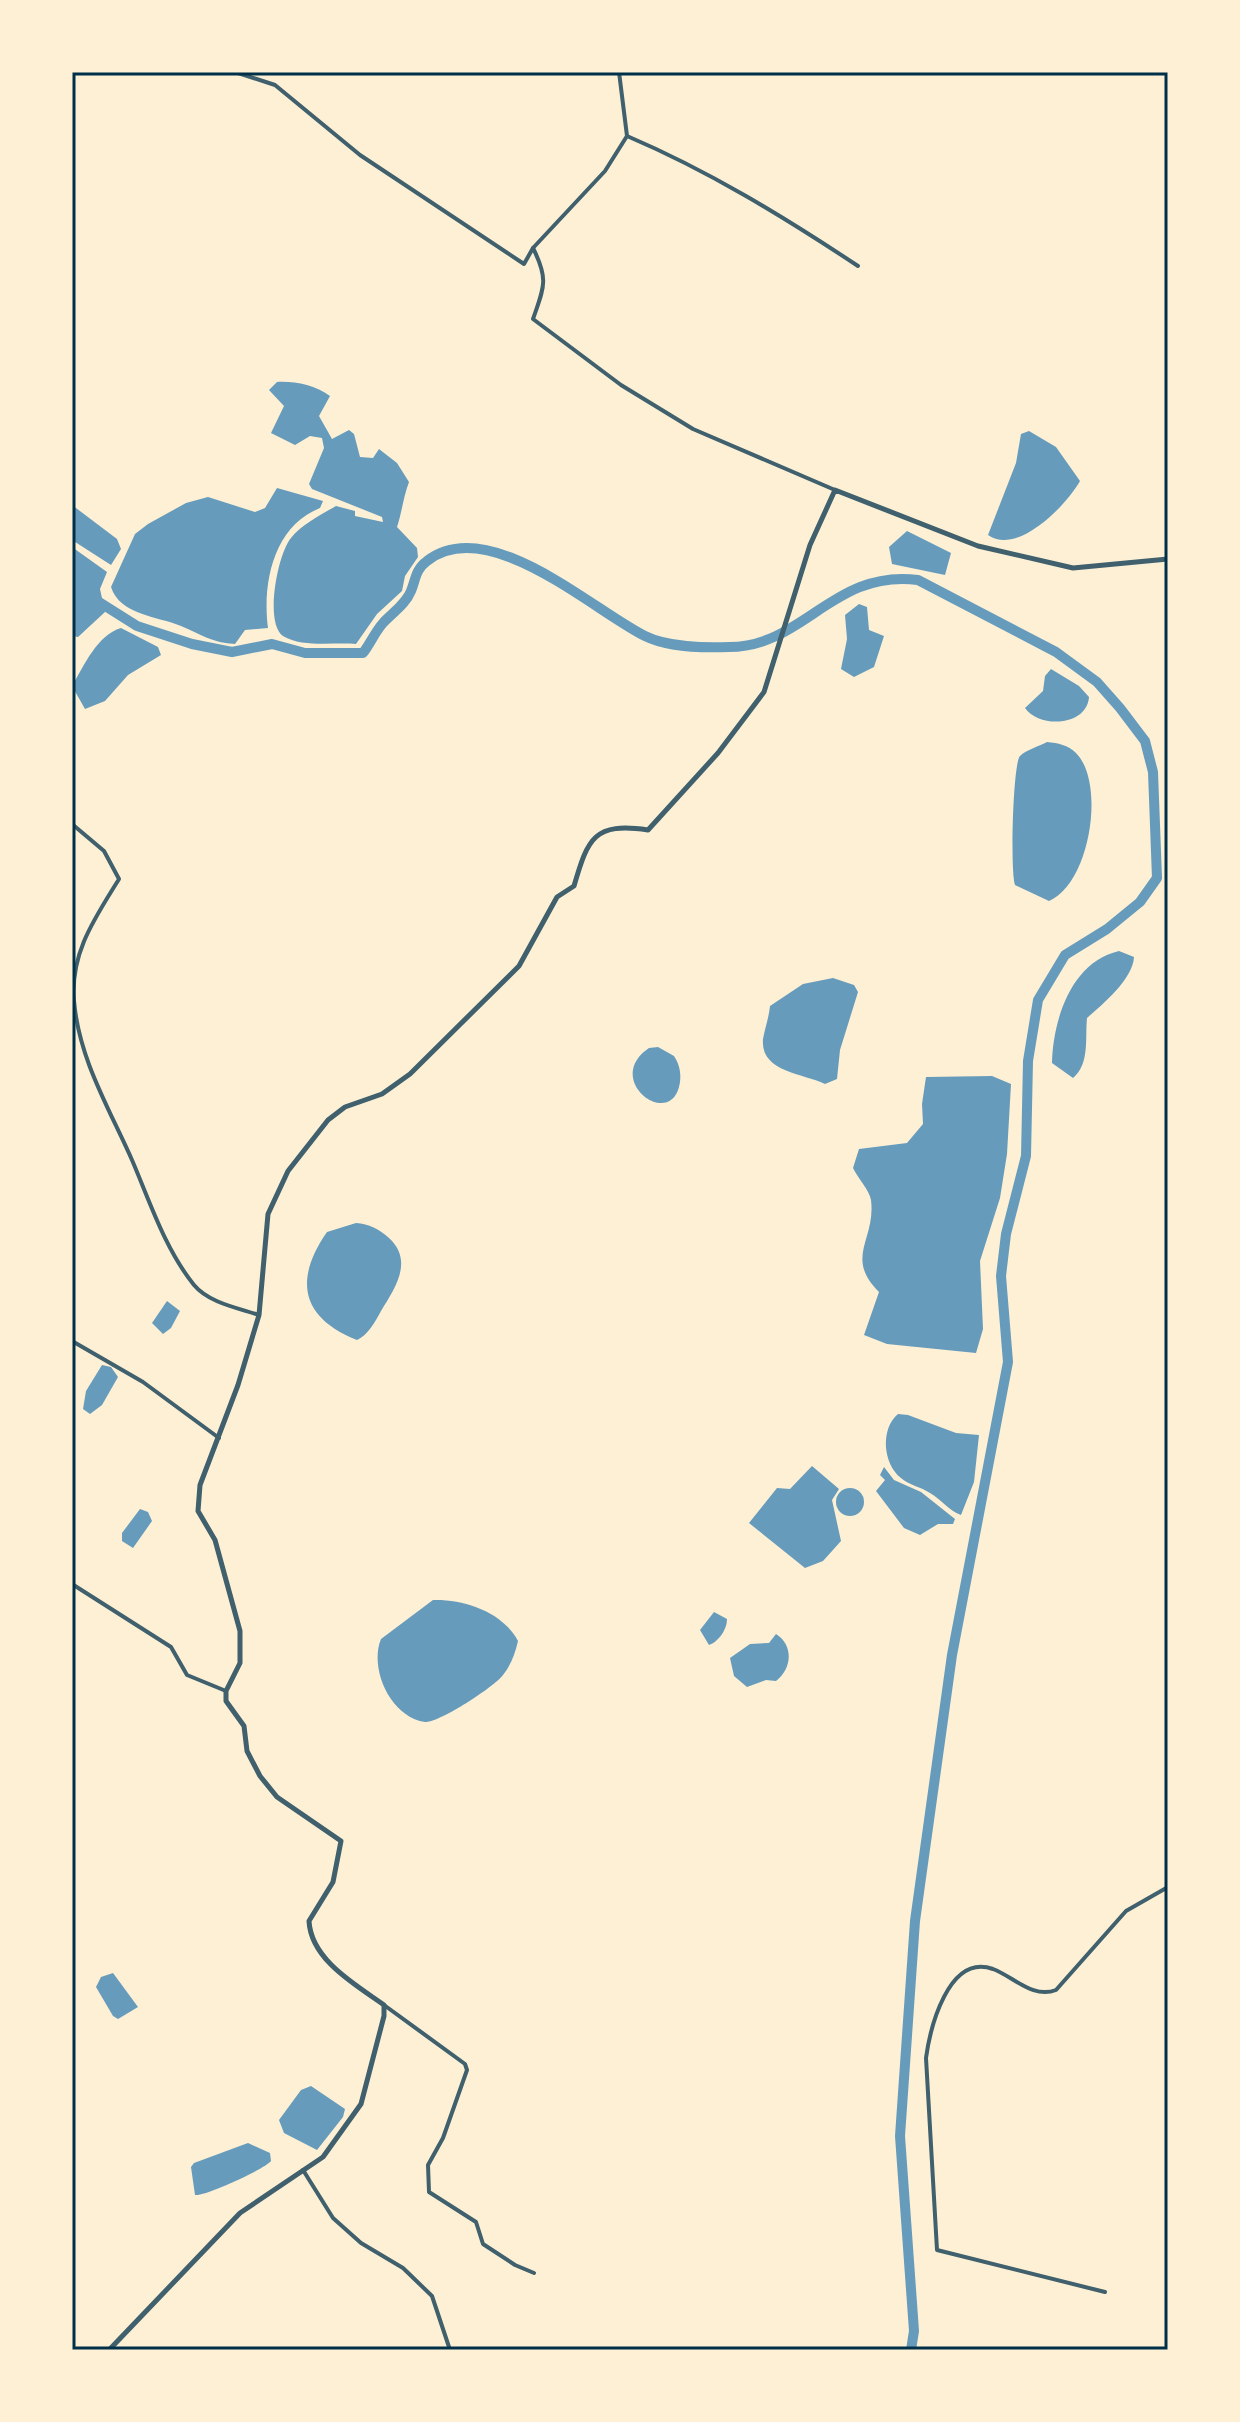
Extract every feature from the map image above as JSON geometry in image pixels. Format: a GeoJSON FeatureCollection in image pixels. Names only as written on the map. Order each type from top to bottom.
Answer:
{"type":"FeatureCollection","features":[{"type":"Feature","properties":{"kind":"street"},"geometry":{"type":"LineString","coordinates":[[235,72],[275,85],[360,155],[524,264],[533,248],[605,171],[627,136],[619,72]]}},
{"type":"Feature","properties":{"kind":"street"},"geometry":{"type":"LineString","coordinates":[[627,136],[680,159],[769,207],[858,266]]}},
{"type":"Feature","properties":{"kind":"street"},"geometry":{"type":"LineString","coordinates":[[533,248],[545,272],[546,283],[533,319],[621,385],[693,429],[835,490],[978,546],[1073,568],[1168,559]]}},
{"type":"Feature","properties":{"kind":"street"},"geometry":{"type":"LineString","coordinates":[[534,2273],[515,2265],[483,2244],[476,2222],[429,2192],[428,2165],[443,2138],[467,2070],[465,2064],[337,1970],[309,1932],[309,1921],[333,1882],[341,1841],[277,1797],[260,1776],[247,1751],[244,1726],[226,1701],[226,1691],[240,1663],[240,1631],[215,1540],[198,1511],[200,1485],[219,1438],[259,1315],[268,1214],[288,1171],[328,1120],[345,1107],[382,1094],[410,1074],[519,966],[557,897],[574,886],[585,849],[600,831],[619,826],[648,830],[718,753],[764,692],[810,545],[835,490]]}},
{"type":"Feature","properties":{"kind":"street"},"geometry":{"type":"LineString","coordinates":[[72,824],[104,851],[119,879],[80,944],[76,966],[74,1001],[91,1075],[163,1235],[195,1286],[222,1304],[259,1315]]}},
{"type":"Feature","properties":{"kind":"street"},"geometry":{"type":"LineString","coordinates":[[72,1341],[143,1382],[219,1438]]}},
{"type":"Feature","properties":{"kind":"street"},"geometry":{"type":"LineString","coordinates":[[72,1584],[171,1647],[187,1675],[226,1691]]}},
{"type":"Feature","properties":{"kind":"street"},"geometry":{"type":"LineString","coordinates":[[1105,2292],[937,2250],[926,2058],[929,2035],[945,1993],[967,1971],[991,1968],[1038,1992],[1056,1990],[1126,1911],[1168,1887]]}},
{"type":"Feature","properties":{"kind":"street"},"geometry":{"type":"LineString","coordinates":[[109,2350],[240,2213],[323,2157],[361,2104],[374,2061],[384,2005]]}},
{"type":"Feature","properties":{"kind":"street"},"geometry":{"type":"LineString","coordinates":[[303,2170],[333,2218],[361,2243],[403,2268],[432,2296],[450,2350]]}},
{"type":"Feature","properties":{"kind":"water"},"geometry":{"type":"Polygon","coordinates":[[[277,382],[304,384],[330,396],[319,416],[332,439],[349,430],[354,434],[360,457],[373,458],[379,449],[397,463],[409,482],[397,527],[417,548],[418,557],[405,576],[402,591],[377,614],[356,644],[300,642],[283,636],[277,629],[274,603],[278,572],[286,546],[295,533],[336,506],[355,511],[355,516],[383,522],[382,517],[312,489],[309,484],[324,448],[322,438],[310,436],[295,445],[271,433],[284,406],[269,390],[277,382]]]}},
{"type":"Feature","properties":{"kind":"water"},"geometry":{"type":"Polygon","coordinates":[[[1029,431],[1056,447],[1080,481],[1064,503],[1040,525],[1013,539],[1000,540],[988,535],[1016,463],[1021,434],[1029,431]]]}},
{"type":"Feature","properties":{"kind":"water"},"geometry":{"type":"Polygon","coordinates":[[[277,488],[323,501],[320,508],[304,516],[292,528],[274,558],[267,592],[268,628],[245,630],[235,644],[220,642],[140,613],[122,604],[116,596],[111,587],[135,534],[148,524],[186,503],[208,497],[255,512],[265,508],[277,488]]]}},
{"type":"Feature","properties":{"kind":"water"},"geometry":{"type":"Polygon","coordinates":[[[72,505],[117,539],[121,549],[111,565],[72,540],[72,505]]]}},
{"type":"Feature","properties":{"kind":"water"},"geometry":{"type":"Polygon","coordinates":[[[907,531],[951,553],[945,575],[892,564],[889,547],[907,531]]]}},
{"type":"Feature","properties":{"kind":"water"},"geometry":{"type":"Polygon","coordinates":[[[72,547],[107,572],[100,589],[105,612],[78,637],[72,636],[72,547]]]}},
{"type":"Feature","properties":{"kind":"water"},"geometry":{"type":"Polygon","coordinates":[[[859,604],[867,607],[869,630],[884,636],[874,667],[854,677],[841,669],[847,639],[845,615],[859,604]]]}},
{"type":"Feature","properties":{"kind":"water"},"geometry":{"type":"Polygon","coordinates":[[[121,628],[158,647],[161,655],[128,675],[105,701],[85,709],[72,686],[98,644],[121,628]]]}},
{"type":"Feature","properties":{"kind":"water"},"geometry":{"type":"Polygon","coordinates":[[[1051,669],[1079,686],[1089,697],[1086,707],[1072,719],[1041,719],[1025,708],[1043,691],[1045,676],[1051,669]]]}},
{"type":"Feature","properties":{"kind":"water"},"geometry":{"type":"Polygon","coordinates":[[[1047,742],[1063,745],[1076,753],[1085,767],[1091,809],[1089,832],[1075,875],[1063,891],[1049,901],[1015,885],[1013,876],[1014,796],[1018,763],[1020,756],[1047,742]]]}},
{"type":"Feature","properties":{"kind":"water"},"geometry":{"type":"Polygon","coordinates":[[[1119,951],[1134,957],[1132,965],[1116,990],[1087,1018],[1084,1058],[1073,1078],[1052,1063],[1061,1012],[1077,980],[1088,967],[1102,957],[1119,951]]]}},
{"type":"Feature","properties":{"kind":"water"},"geometry":{"type":"Polygon","coordinates":[[[833,978],[854,985],[858,992],[840,1050],[837,1079],[825,1084],[775,1065],[764,1050],[763,1039],[770,1006],[803,984],[833,978]]]}},
{"type":"Feature","properties":{"kind":"water"},"geometry":{"type":"Polygon","coordinates":[[[658,1047],[674,1056],[680,1075],[673,1099],[663,1103],[643,1095],[635,1085],[633,1073],[637,1060],[649,1048],[658,1047]]]}},
{"type":"Feature","properties":{"kind":"water"},"geometry":{"type":"Polygon","coordinates":[[[992,1076],[1011,1084],[1007,1154],[1000,1198],[980,1261],[983,1329],[976,1353],[887,1344],[864,1335],[879,1292],[869,1280],[862,1258],[871,1200],[853,1168],[859,1149],[907,1143],[923,1124],[926,1077],[992,1076]]]}},
{"type":"Feature","properties":{"kind":"water"},"geometry":{"type":"Polygon","coordinates":[[[356,1223],[374,1228],[389,1238],[400,1256],[401,1265],[396,1284],[376,1319],[368,1332],[357,1340],[324,1321],[314,1309],[307,1282],[316,1250],[327,1232],[356,1223]]]}},
{"type":"Feature","properties":{"kind":"water"},"geometry":{"type":"Polygon","coordinates":[[[167,1301],[180,1311],[171,1328],[163,1334],[152,1323],[167,1301]]]}},
{"type":"Feature","properties":{"kind":"water"},"geometry":{"type":"Polygon","coordinates":[[[102,1365],[111,1367],[118,1377],[102,1405],[90,1414],[83,1409],[86,1391],[102,1365]]]}},
{"type":"Feature","properties":{"kind":"water"},"geometry":{"type":"Polygon","coordinates":[[[898,1414],[956,1433],[979,1435],[974,1482],[961,1515],[930,1493],[904,1480],[890,1464],[886,1437],[892,1420],[898,1414]]]}},
{"type":"Feature","properties":{"kind":"water"},"geometry":{"type":"Polygon","coordinates":[[[812,1466],[839,1489],[832,1500],[841,1541],[823,1561],[805,1568],[749,1523],[777,1488],[790,1489],[812,1466]]]}},
{"type":"Feature","properties":{"kind":"water"},"geometry":{"type":"Polygon","coordinates":[[[884,1467],[894,1480],[921,1492],[955,1519],[953,1524],[938,1524],[920,1535],[904,1528],[876,1491],[885,1480],[880,1475],[884,1467]]]}},
{"type":"Feature","properties":{"kind":"water"},"geometry":{"type":"Polygon","coordinates":[[[850,1488],[860,1492],[864,1502],[860,1512],[850,1516],[840,1512],[836,1502],[840,1492],[850,1488]]]}},
{"type":"Feature","properties":{"kind":"water"},"geometry":{"type":"Polygon","coordinates":[[[140,1509],[148,1512],[152,1521],[133,1548],[122,1541],[122,1533],[140,1509]]]}},
{"type":"Feature","properties":{"kind":"water"},"geometry":{"type":"Polygon","coordinates":[[[433,1600],[482,1609],[503,1622],[518,1641],[510,1663],[498,1681],[453,1711],[425,1722],[402,1711],[385,1690],[380,1677],[378,1651],[381,1639],[433,1600]]]}},
{"type":"Feature","properties":{"kind":"water"},"geometry":{"type":"Polygon","coordinates":[[[714,1612],[727,1619],[727,1623],[721,1635],[709,1645],[700,1630],[714,1612]]]}},
{"type":"Feature","properties":{"kind":"water"},"geometry":{"type":"Polygon","coordinates":[[[776,1634],[786,1644],[788,1651],[785,1670],[776,1681],[766,1680],[747,1687],[734,1676],[730,1658],[750,1644],[769,1643],[776,1634]]]}},
{"type":"Feature","properties":{"kind":"water"},"geometry":{"type":"Polygon","coordinates":[[[113,1973],[138,2007],[118,2019],[113,2016],[96,1987],[101,1977],[113,1973]]]}},
{"type":"Feature","properties":{"kind":"water"},"geometry":{"type":"Polygon","coordinates":[[[311,2086],[345,2109],[343,2117],[317,2150],[284,2133],[279,2120],[301,2090],[311,2086]]]}},
{"type":"Feature","properties":{"kind":"water"},"geometry":{"type":"Polygon","coordinates":[[[248,2143],[270,2153],[271,2161],[234,2182],[195,2195],[191,2167],[194,2163],[248,2143]]]}},
{"type":"Feature","properties":{"kind":"waterway"},"geometry":{"type":"LineString","coordinates":[[72,585],[137,626],[192,644],[232,652],[272,644],[305,653],[363,653],[380,627],[409,596],[420,568],[427,561],[452,549],[480,549],[509,557],[540,571],[645,636],[675,645],[698,647],[755,644],[778,635],[863,586],[889,580],[918,580],[1056,652],[1097,682],[1145,741],[1153,772],[1157,878],[1140,902],[1107,929],[1065,955],[1038,1000],[1028,1061],[1026,1156],[1006,1234],[1001,1276],[1008,1362],[952,1655],[915,1921],[900,2136],[914,2331],[911,2350]]}}]}
